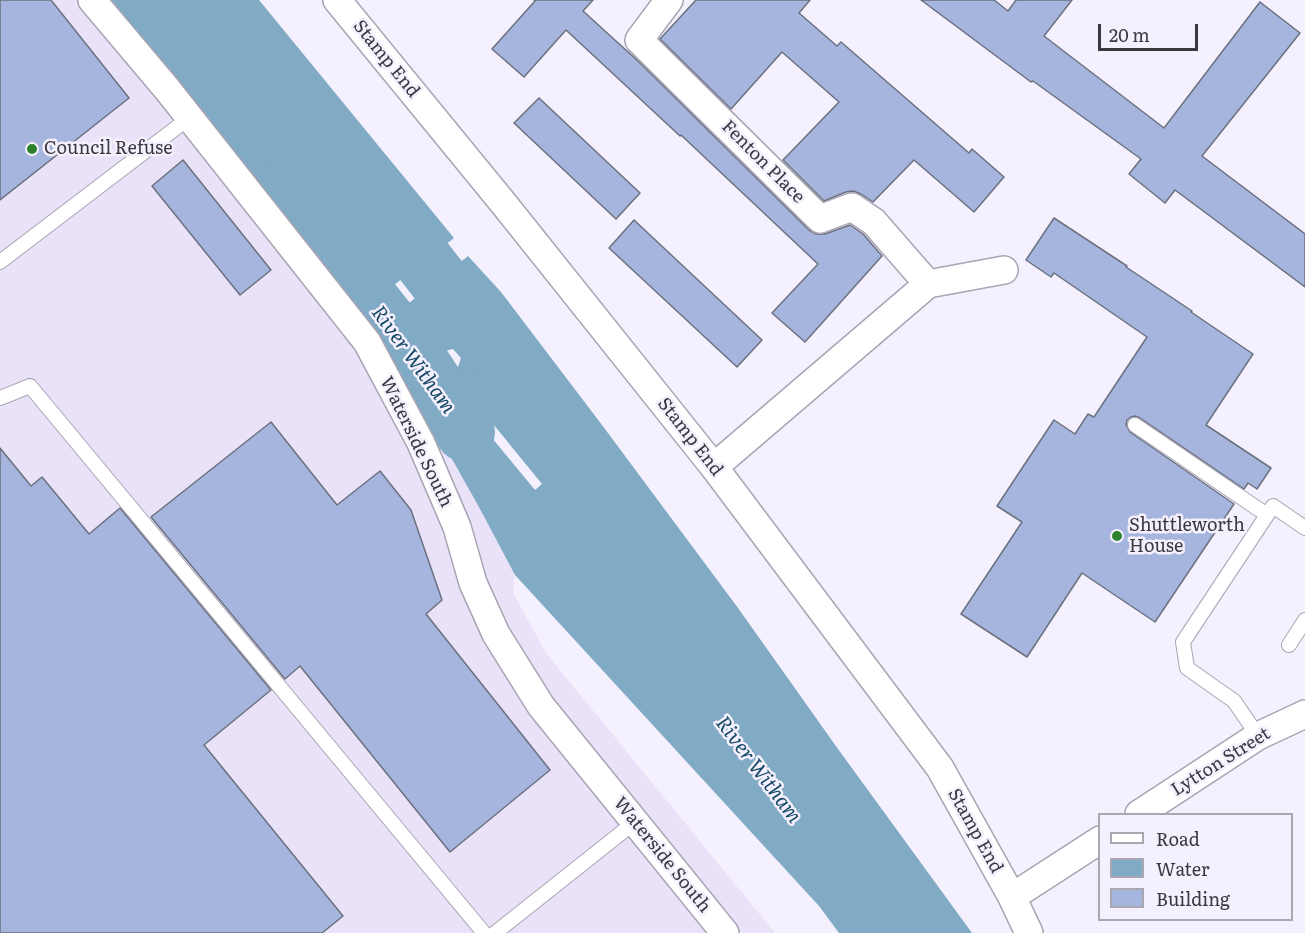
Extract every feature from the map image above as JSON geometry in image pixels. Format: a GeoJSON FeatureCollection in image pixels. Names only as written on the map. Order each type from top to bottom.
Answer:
{"type":"FeatureCollection","features":[{"type":"Feature","properties":{"kind":"street","name":"Waterside South"},"geometry":{"type":"LineString","coordinates":[[92,0],[367,342],[421,443],[457,527],[472,583],[496,634],[541,706],[725,933]]}},
{"type":"Feature","properties":{"kind":"street","name":"Stamp End"},"geometry":{"type":"LineString","coordinates":[[337,0],[504,204],[714,467],[940,768],[1012,897],[1029,933]]}},
{"type":"Feature","properties":{"kind":"street","name":"Fenton Place"},"geometry":{"type":"LineString","coordinates":[[669,0],[639,40],[820,219],[852,207],[874,222],[928,284]]}},
{"type":"Feature","properties":{"kind":"street"},"geometry":{"type":"LineString","coordinates":[[714,467],[928,284],[1004,270]]}},
{"type":"Feature","properties":{"kind":"street","name":"Lytton Street"},"geometry":{"type":"LineString","coordinates":[[1141,813],[1258,736],[1305,714]]}},
{"type":"Feature","properties":{"kind":"street"},"geometry":{"type":"LineString","coordinates":[[1012,897],[1098,841]]}},
{"type":"Feature","properties":{"kind":"lane"},"geometry":{"type":"LineString","coordinates":[[0,262],[189,118]]}},
{"type":"Feature","properties":{"kind":"lane"},"geometry":{"type":"LineString","coordinates":[[0,398],[30,386],[483,933]]}},
{"type":"Feature","properties":{"kind":"lane"},"geometry":{"type":"LineString","coordinates":[[1135,425],[1267,515]]}},
{"type":"Feature","properties":{"kind":"lane"},"geometry":{"type":"LineString","coordinates":[[1258,736],[1234,701],[1187,668],[1183,642],[1273,506],[1305,528]]}},
{"type":"Feature","properties":{"kind":"lane"},"geometry":{"type":"LineString","coordinates":[[1289,645],[1305,620]]}},
{"type":"Feature","properties":{"kind":"lane"},"geometry":{"type":"LineString","coordinates":[[495,933],[635,822]]}},
{"type":"Feature","properties":{"kind":"shaded area"},"geometry":{"type":"Polygon","coordinates":[[[0,0],[110,0],[339,286],[402,366],[409,379],[413,380],[423,391],[428,400],[428,416],[515,575],[513,593],[546,653],[775,933],[0,933],[0,0]]]}},
{"type":"Feature","properties":{"kind":"water"},"geometry":{"type":"Polygon","coordinates":[[[110,0],[259,0],[454,238],[389,289],[334,219],[330,219],[327,221],[327,226],[344,248],[322,266],[110,0]]]}},
{"type":"Feature","properties":{"kind":"water"},"geometry":{"type":"Polygon","coordinates":[[[347,251],[423,347],[435,358],[417,361],[410,379],[400,367],[402,365],[324,269],[347,251]]]}},
{"type":"Feature","properties":{"kind":"water"},"geometry":{"type":"Polygon","coordinates":[[[468,256],[501,292],[602,425],[738,608],[972,933],[839,933],[819,906],[515,575],[428,416],[428,400],[413,380],[420,364],[435,362],[457,390],[461,392],[464,389],[465,384],[456,373],[461,358],[453,349],[440,352],[404,307],[468,256]]]}},
{"type":"Feature","properties":{"kind":"pier"},"geometry":{"type":"Polygon","coordinates":[[[300,168],[331,215],[322,221],[291,174],[300,168]]]}},
{"type":"Feature","properties":{"kind":"pier"},"geometry":{"type":"Polygon","coordinates":[[[471,397],[542,484],[535,490],[463,403],[471,397]]]}},
{"type":"Feature","properties":{"kind":"building","name":"Council Refuse"},"geometry":{"type":"Polygon","coordinates":[[[0,0],[51,0],[129,98],[0,200],[0,0]]]}},
{"type":"Feature","properties":{"kind":"building"},"geometry":{"type":"Polygon","coordinates":[[[534,0],[593,0],[583,11],[639,62],[809,230],[816,234],[825,234],[850,225],[863,234],[882,256],[805,342],[772,313],[818,264],[681,135],[566,30],[524,77],[492,49],[534,0]]]}},
{"type":"Feature","properties":{"kind":"building"},"geometry":{"type":"Polygon","coordinates":[[[696,0],[810,0],[799,13],[837,46],[841,42],[969,153],[972,149],[1004,177],[974,212],[914,160],[873,202],[853,191],[824,201],[783,160],[839,102],[782,52],[731,109],[660,39],[696,0]]]}},
{"type":"Feature","properties":{"kind":"building"},"geometry":{"type":"Polygon","coordinates":[[[921,0],[994,0],[1008,11],[1016,0],[1072,0],[1044,36],[1164,128],[1260,2],[1300,33],[1202,156],[1305,234],[1305,287],[1175,190],[1165,203],[1129,174],[1141,159],[1033,81],[1031,82],[921,0]]]}},
{"type":"Feature","properties":{"kind":"building"},"geometry":{"type":"Polygon","coordinates":[[[539,98],[640,193],[616,219],[514,123],[539,98]]]}},
{"type":"Feature","properties":{"kind":"building"},"geometry":{"type":"Polygon","coordinates":[[[183,160],[271,270],[240,295],[152,186],[183,160]]]}},
{"type":"Feature","properties":{"kind":"building"},"geometry":{"type":"Polygon","coordinates":[[[1054,218],[1253,354],[1206,425],[1271,468],[1257,489],[1248,483],[1244,489],[1140,418],[1135,416],[1127,420],[1126,425],[1130,432],[1234,504],[1155,622],[1082,573],[1027,657],[961,614],[1022,522],[997,506],[1054,420],[1075,434],[1088,414],[1094,417],[1147,337],[1054,273],[1051,277],[1026,260],[1054,218]]]}},
{"type":"Feature","properties":{"kind":"building"},"geometry":{"type":"Polygon","coordinates":[[[634,220],[762,340],[737,367],[609,248],[634,220]]]}},
{"type":"Feature","properties":{"kind":"building"},"geometry":{"type":"Polygon","coordinates":[[[271,422],[337,505],[380,471],[411,510],[442,600],[426,614],[550,770],[450,852],[300,666],[285,679],[151,517],[271,422]]]}},
{"type":"Feature","properties":{"kind":"building"},"geometry":{"type":"Polygon","coordinates":[[[0,448],[31,486],[42,477],[89,534],[120,508],[271,690],[204,745],[343,916],[322,933],[0,933],[0,448]]]}},
{"type":"Feature","properties":{"kind":"waterway","name":"River Witham"},"geometry":{"type":"LineString","coordinates":[[282,190],[420,364],[465,432]]}},
{"type":"Feature","properties":{"kind":"waterway","name":"River Witham"},"geometry":{"type":"LineString","coordinates":[[373,196],[489,345]]}},
{"type":"Feature","properties":{"kind":"place","name":"Council Refuse"},"geometry":{"type":"Point","coordinates":[32,149]}},
{"type":"Feature","properties":{"kind":"place","name":"Shuttleworth House"},"geometry":{"type":"Point","coordinates":[1117,536]}}]}
